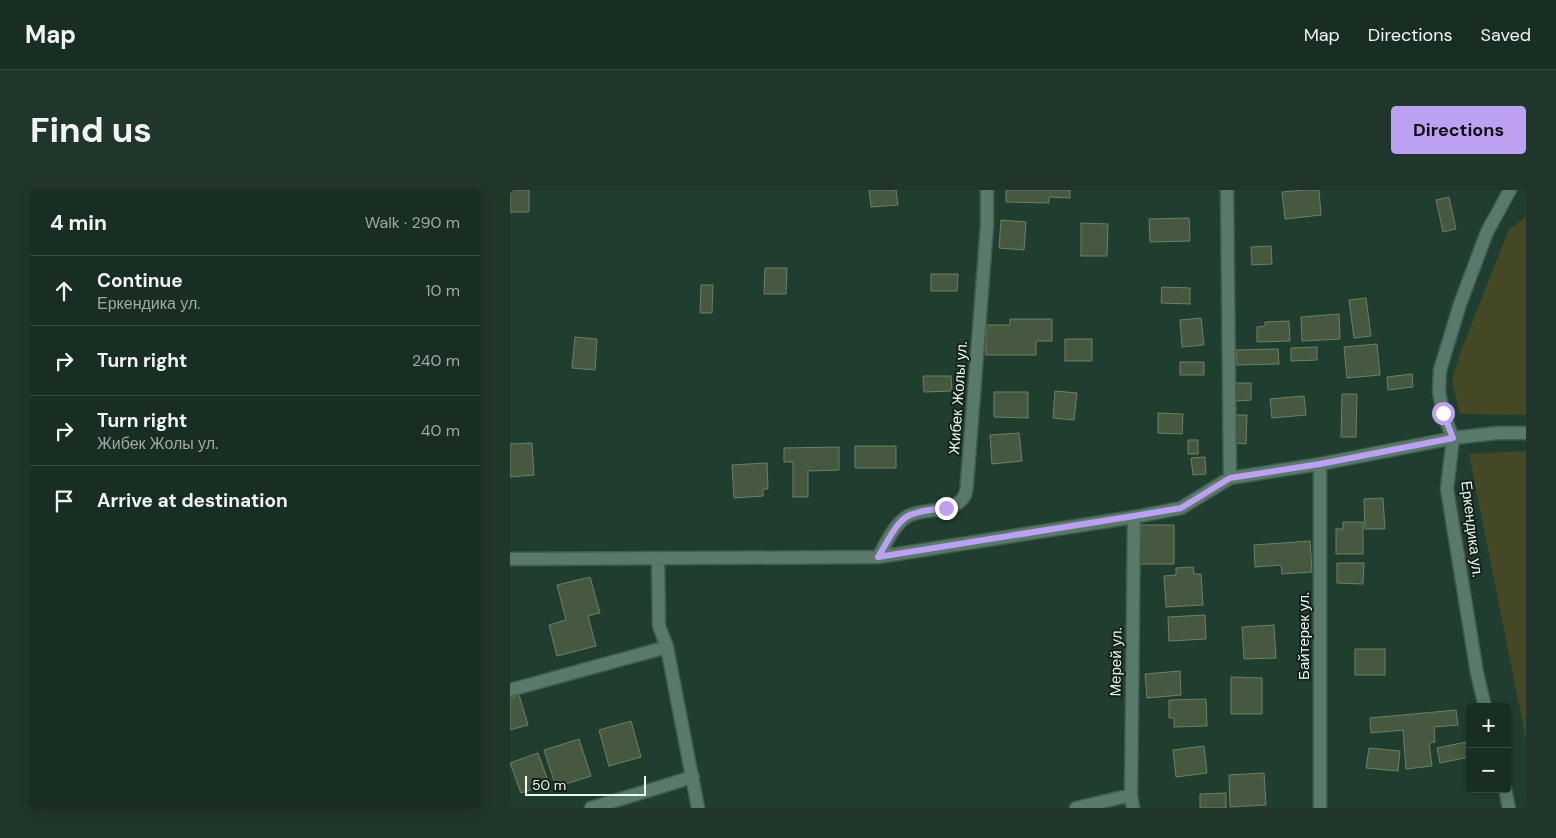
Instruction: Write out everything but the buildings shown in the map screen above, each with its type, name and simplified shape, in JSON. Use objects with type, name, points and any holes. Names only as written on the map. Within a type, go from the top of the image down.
[{"type":"street","name":"Жибек Жолы ул.","points":[[878,557],[899,523],[907,517],[946,508],[956,504],[965,495],[968,483],[987,226],[987,190]]},
{"type":"street","points":[[1227,190],[1230,478]]},
{"type":"street","name":"Еркендика ул.","points":[[1485,703],[1477,673],[1447,489],[1453,438],[1443,413],[1439,392],[1440,370],[1460,304],[1487,232],[1510,190]]},
{"type":"street","points":[[510,559],[878,557],[1181,508],[1230,478],[1320,464],[1453,438],[1497,433],[1526,433]]},
{"type":"street","name":"Байтерек ул.","points":[[1320,464],[1320,808]]},
{"type":"street","name":"Мерей ул.","points":[[1132,802],[1134,516]]},
{"type":"street","points":[[658,558],[659,626],[667,647],[698,808]]},
{"type":"street","points":[[510,690],[667,647]]},
{"type":"street","points":[[591,808],[693,778]]},
{"type":"street","points":[[1506,793],[1510,808]]},
{"type":"street","points":[[1076,808],[1132,802]]},
{"type":"green space","points":[[1526,217],[1526,415],[1460,414],[1452,381],[1459,356],[1509,229]]},
{"type":"green space","points":[[1526,451],[1526,740],[1469,454]]},
{"type":"route","points":[[946,508],[907,517],[899,523],[878,557],[1181,508],[1230,478],[1320,464],[1453,438],[1443,413]]}]
